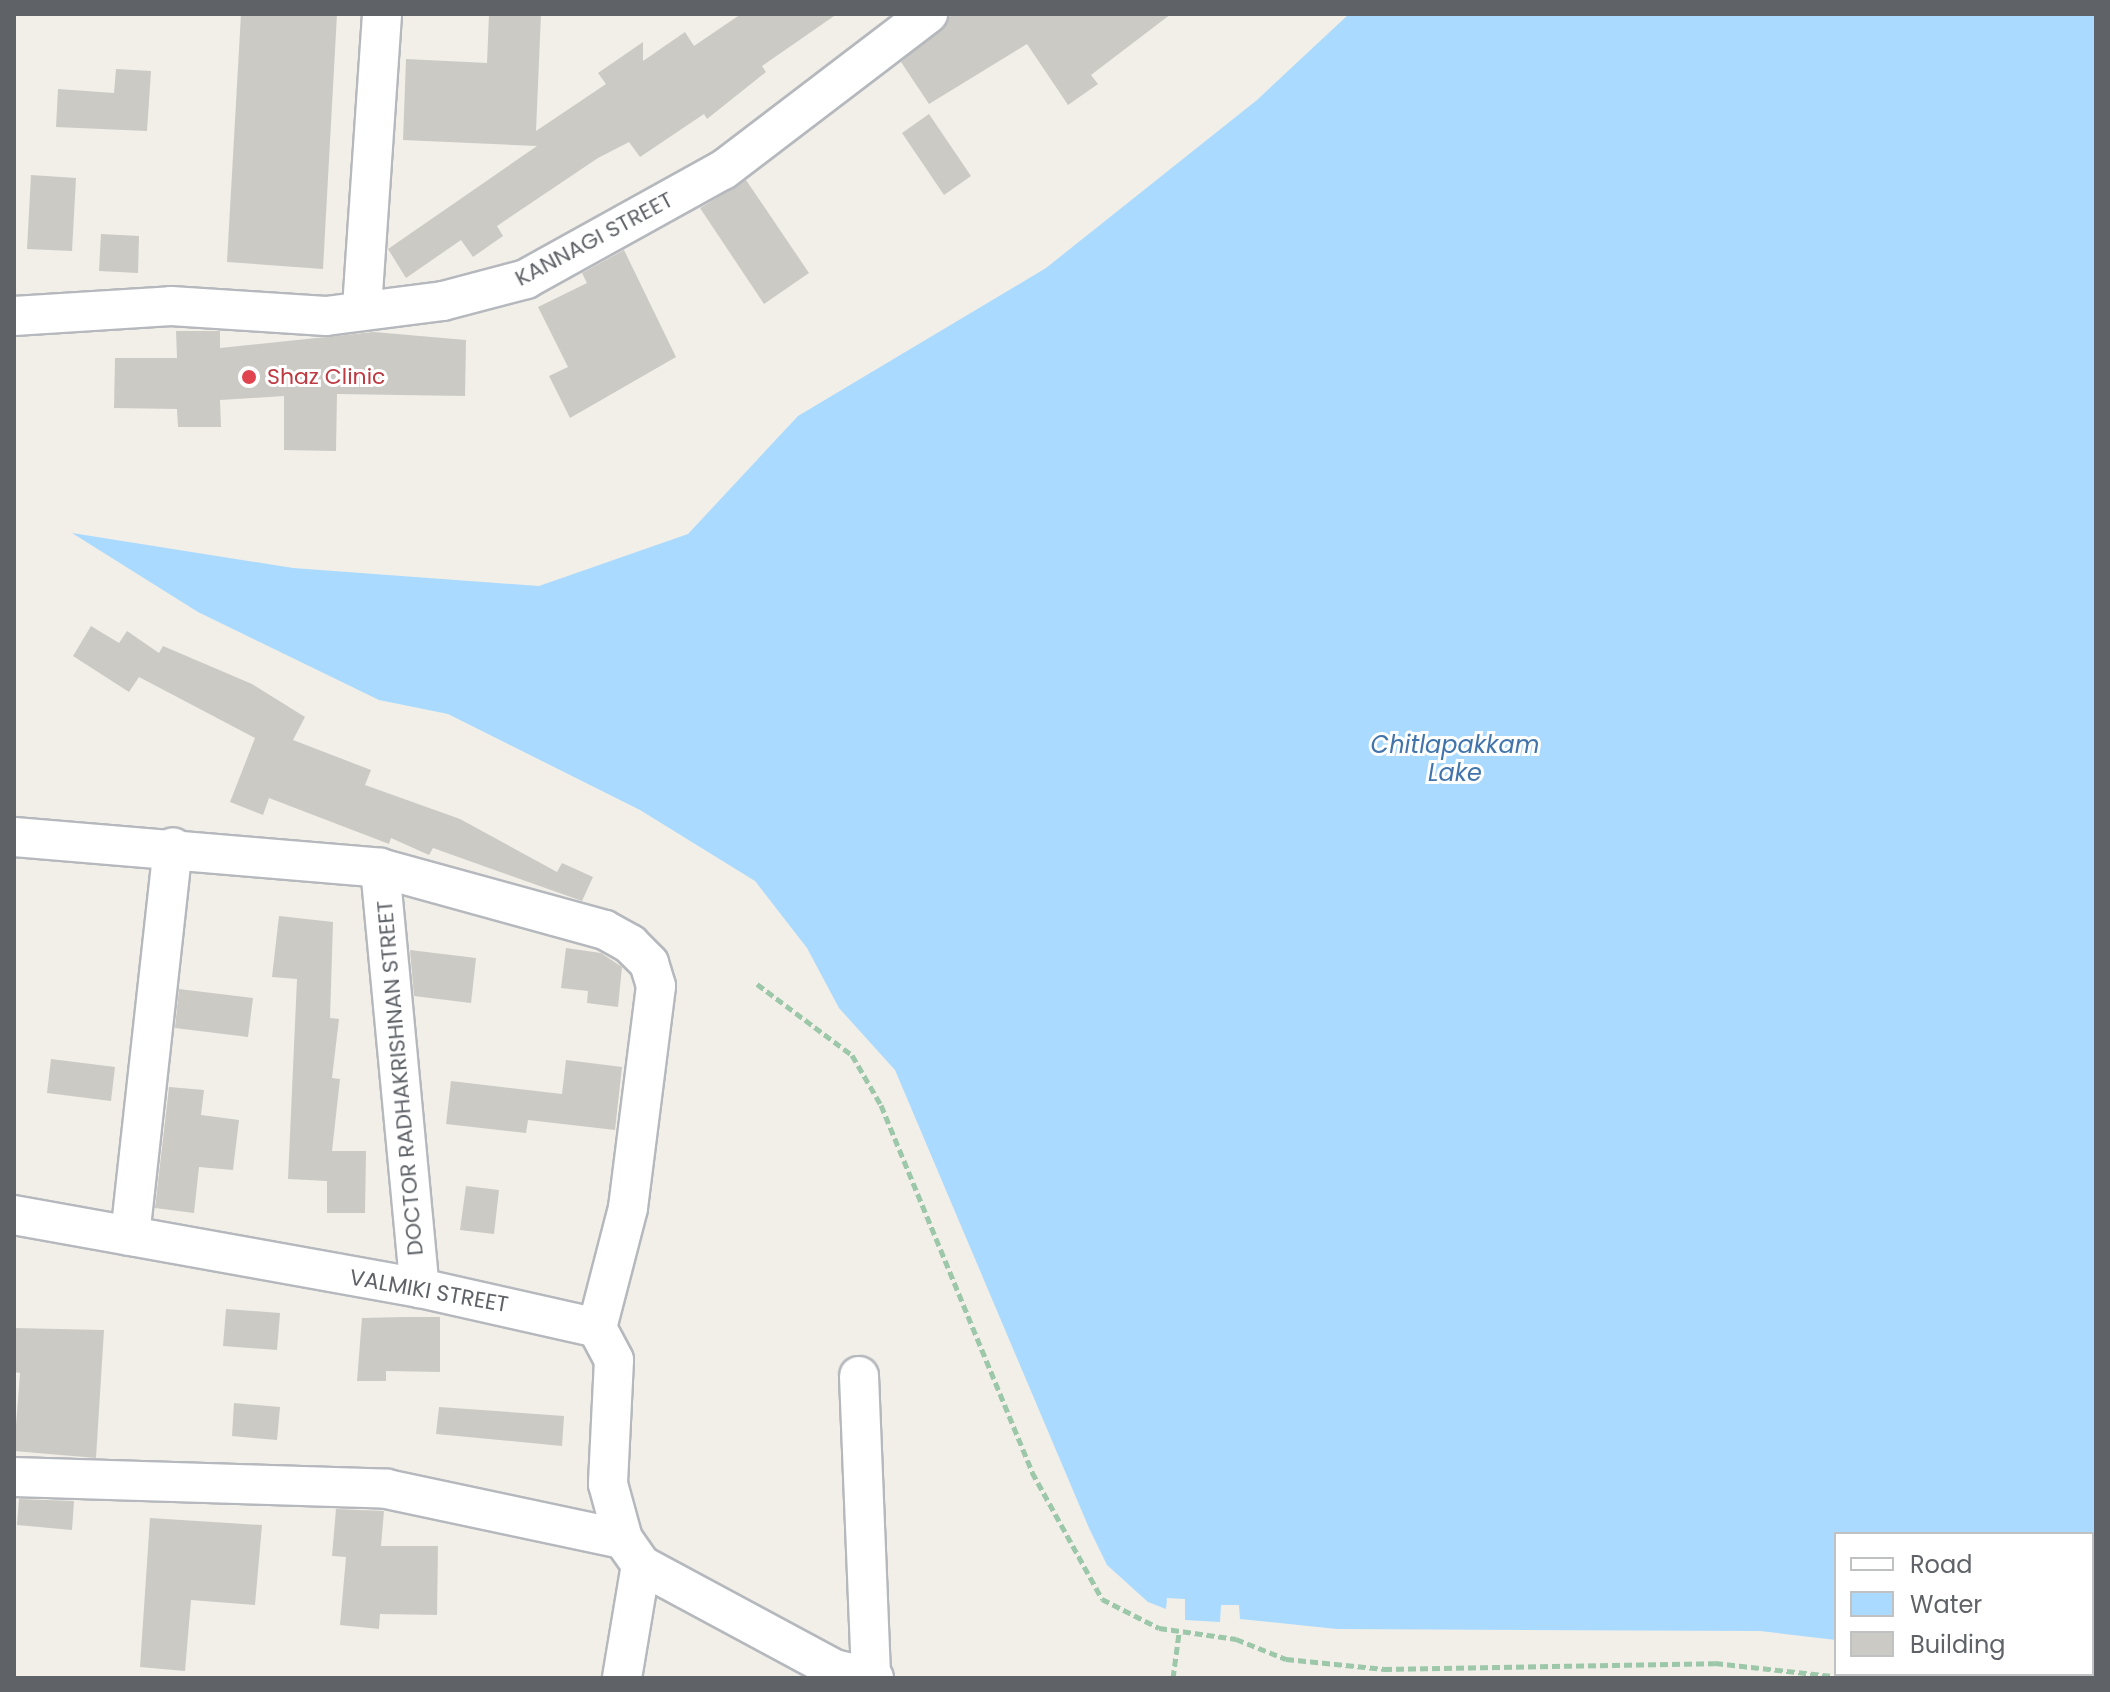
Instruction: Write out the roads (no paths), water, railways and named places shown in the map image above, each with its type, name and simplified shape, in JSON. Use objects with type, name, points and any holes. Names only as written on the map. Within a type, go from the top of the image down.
[{"type":"street","points":[[362,308],[382,14]]},
{"type":"street","name":"KANNAGI STREET","points":[[14,316],[171,306],[326,316],[362,308],[443,301],[526,279],[723,170],[928,14]]},
{"type":"street","points":[[14,837],[173,847],[380,868],[605,930],[649,963],[656,986],[628,1208],[597,1328],[614,1360],[608,1484],[632,1552],[622,1678]]},
{"type":"street","points":[[130,1236],[173,847]]},
{"type":"street","name":"DOCTOR RADHAKRISHNAN STREET","points":[[380,868],[420,1288]]},
{"type":"street","name":"VALMIKI STREET","points":[[14,1215],[420,1288],[597,1328]]},
{"type":"street","points":[[14,1477],[387,1489],[632,1552],[834,1669],[872,1678],[859,1376]]},
{"type":"water","name":"Chitlapakkam Lake","points":[[1349,14],[2096,14],[2096,1678],[2030,1676],[2094,1676],[2094,1532],[1834,1532],[1834,1640],[1760,1631],[1337,1629],[1240,1619],[1239,1605],[1221,1605],[1220,1622],[1185,1620],[1185,1599],[1167,1598],[1166,1609],[1148,1602],[1107,1565],[1089,1528],[895,1070],[839,1008],[807,948],[755,881],[640,810],[448,714],[379,700],[198,612],[72,533],[293,568],[539,586],[688,534],[798,416],[1046,268],[1257,100]]},
{"type":"place","name":"Shaz Clinic","points":[[249,377]]}]
